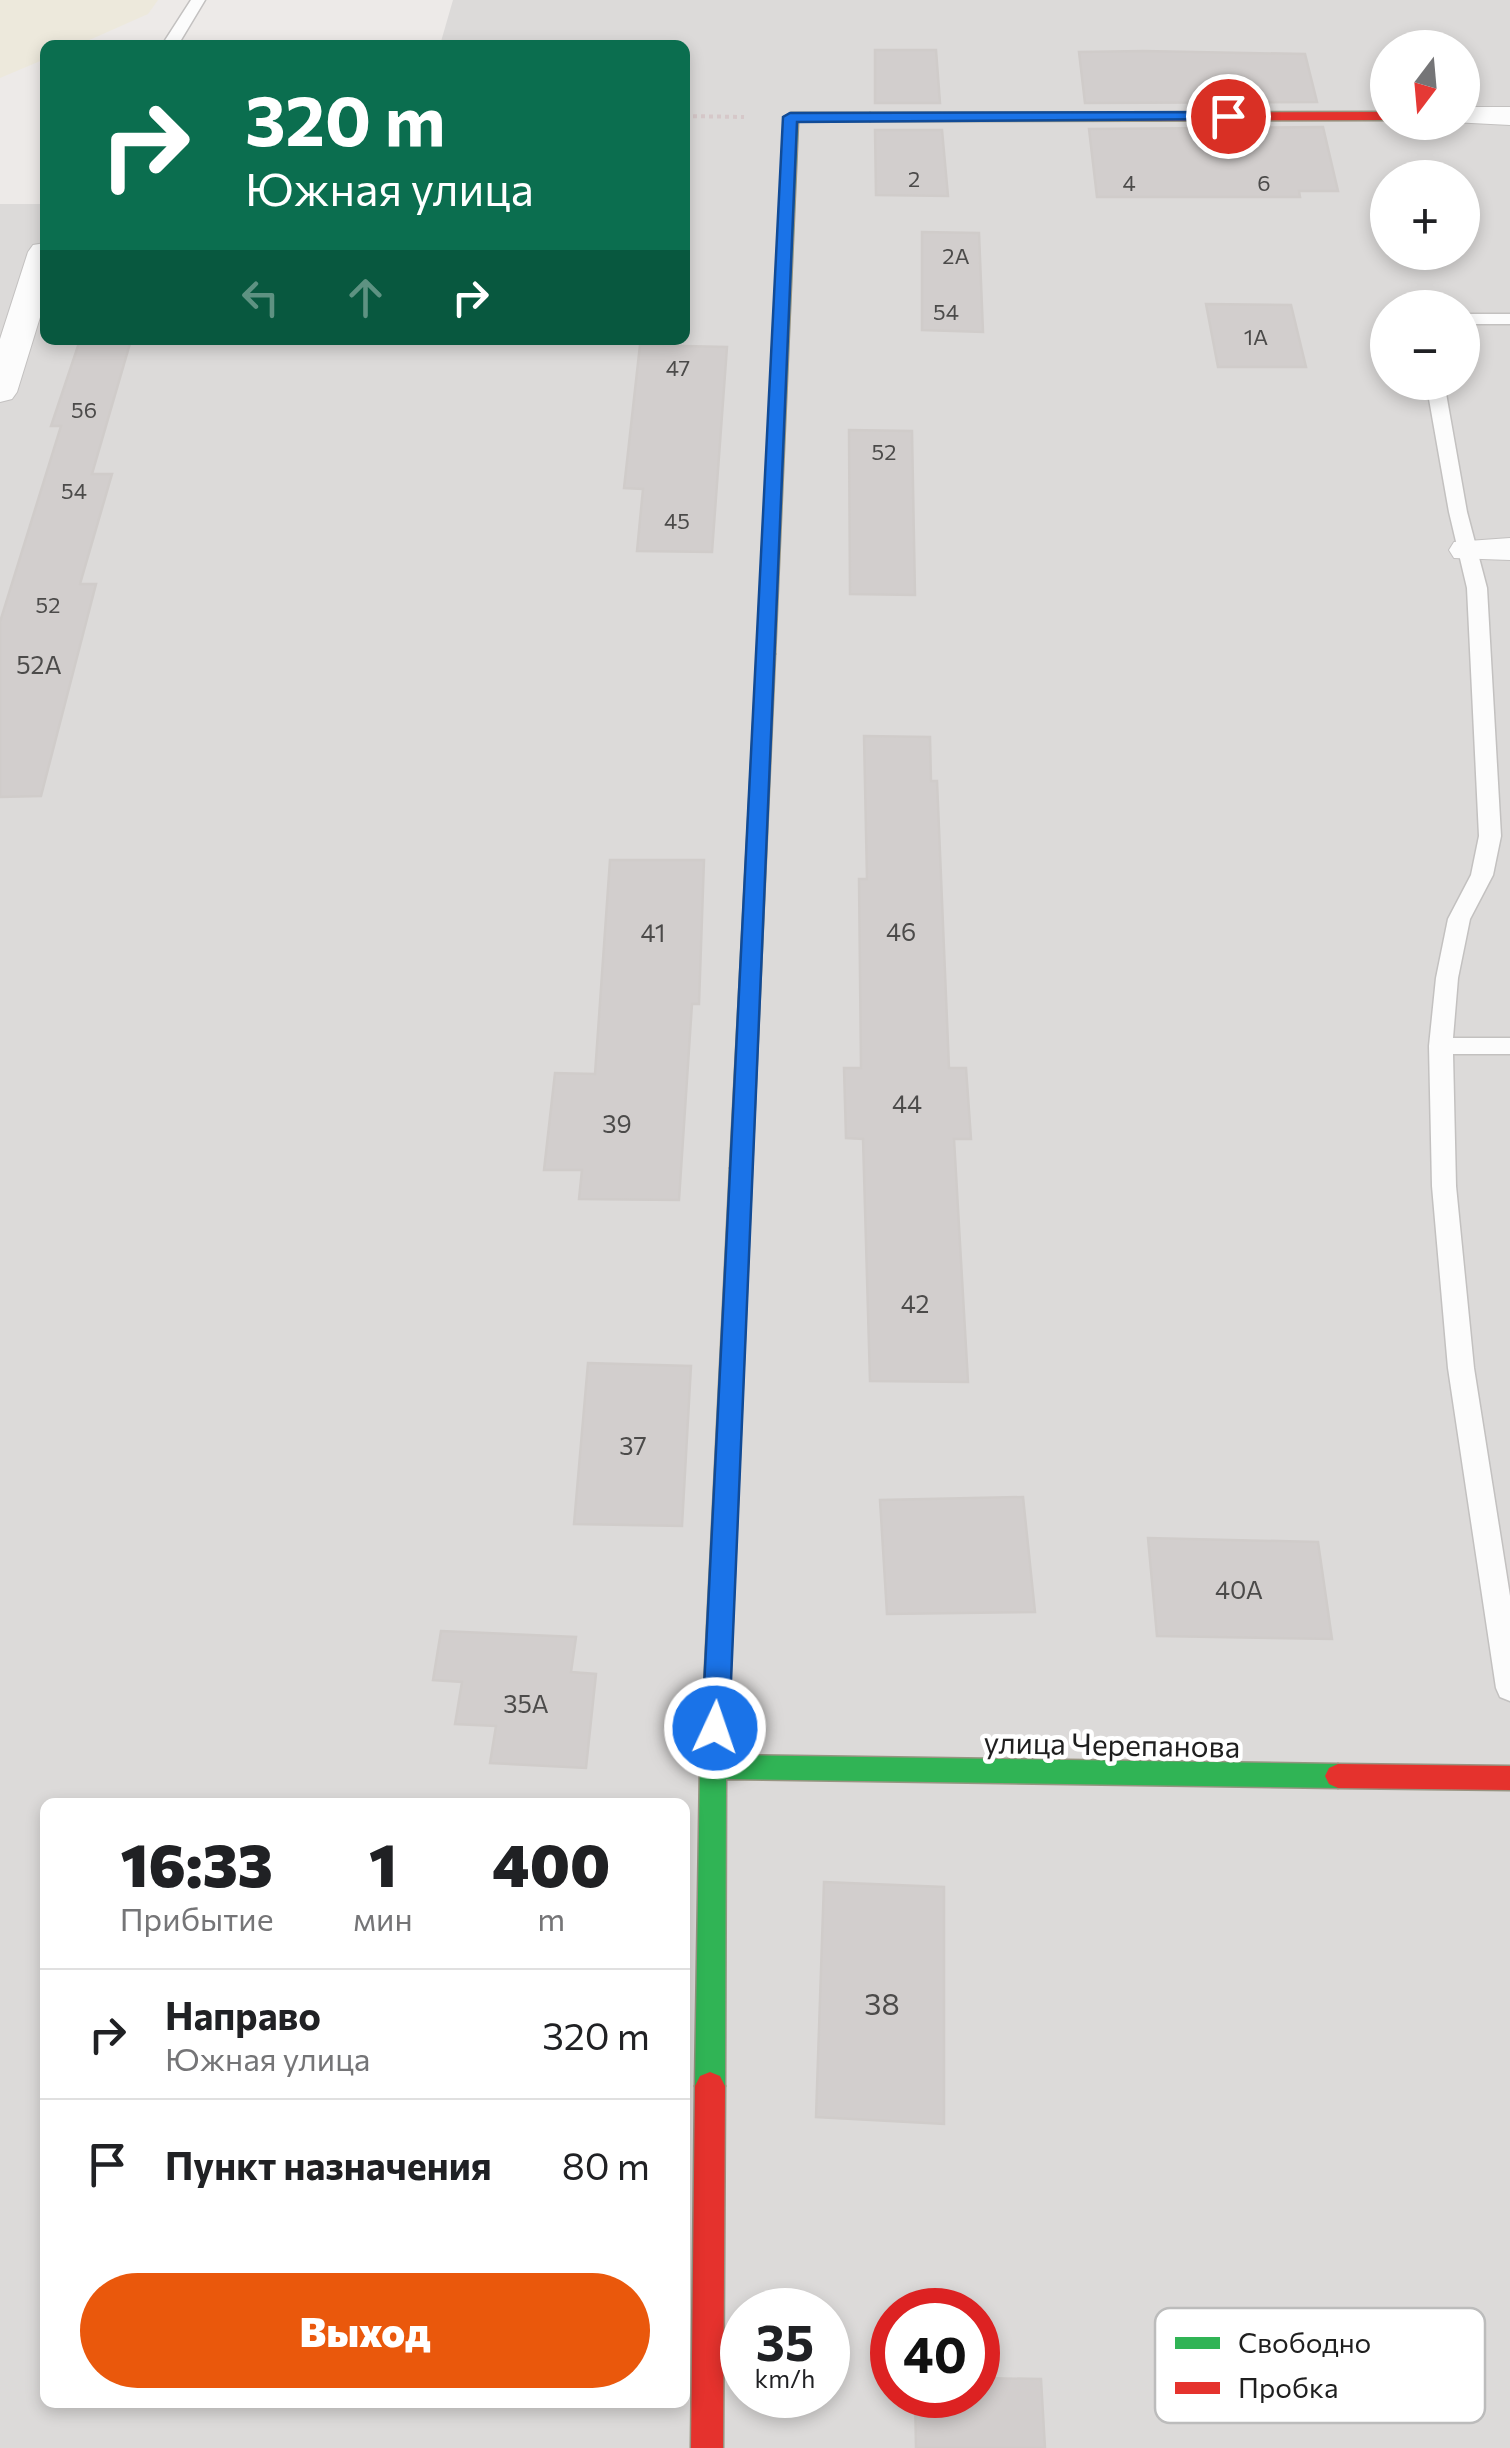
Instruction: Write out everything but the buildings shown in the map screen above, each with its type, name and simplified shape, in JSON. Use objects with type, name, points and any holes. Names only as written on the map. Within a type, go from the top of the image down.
[{"type":"street","points":[[707,2448],[713,1768],[790,117],[1370,116]]},
{"type":"street","points":[[1480,116],[1510,116]]},
{"type":"street","points":[[0,392],[40,264]]},
{"type":"street","points":[[1468,550],[1510,549]]},
{"type":"street","name":"улица Черепанова","points":[[713,1768],[1510,1778]]},
{"type":"lane","points":[[173,40],[198,0]]},
{"type":"lane","points":[[1480,319],[1510,318]]},
{"type":"lane","points":[[1439,400],[1477,588],[1500,836],[1459,918],[1447,978],[1441,1046],[1444,1186],[1460,1368],[1510,1688]]},
{"type":"lane","points":[[1441,1046],[1510,1046]]},
{"type":"path","points":[[690,116],[790,117]]},
{"type":"shaded area","points":[[0,0],[158,0],[148,14],[89,40],[40,40],[40,61],[0,78]]},
{"type":"shaded area","points":[[453,0],[1510,0],[1510,2448],[0,2448],[0,204],[40,204],[40,345],[690,345],[690,40],[441,40]]},
{"type":"traffic: fast","points":[[766,654],[791,117],[870,117]]},
{"type":"traffic: fast","points":[[710,2086],[713,1767],[741,1168]]},
{"type":"traffic: fast","points":[[713,1767],[1338,1776]]},
{"type":"traffic: jam","points":[[870,117],[1370,116]]},
{"type":"traffic: jam","points":[[741,1168],[766,654]]},
{"type":"traffic: jam","points":[[1338,1776],[1510,1778]]},
{"type":"traffic: jam","points":[[707,2448],[710,2086]]},
{"type":"route","points":[[715,1728],[790,117],[1228,116]]}]
